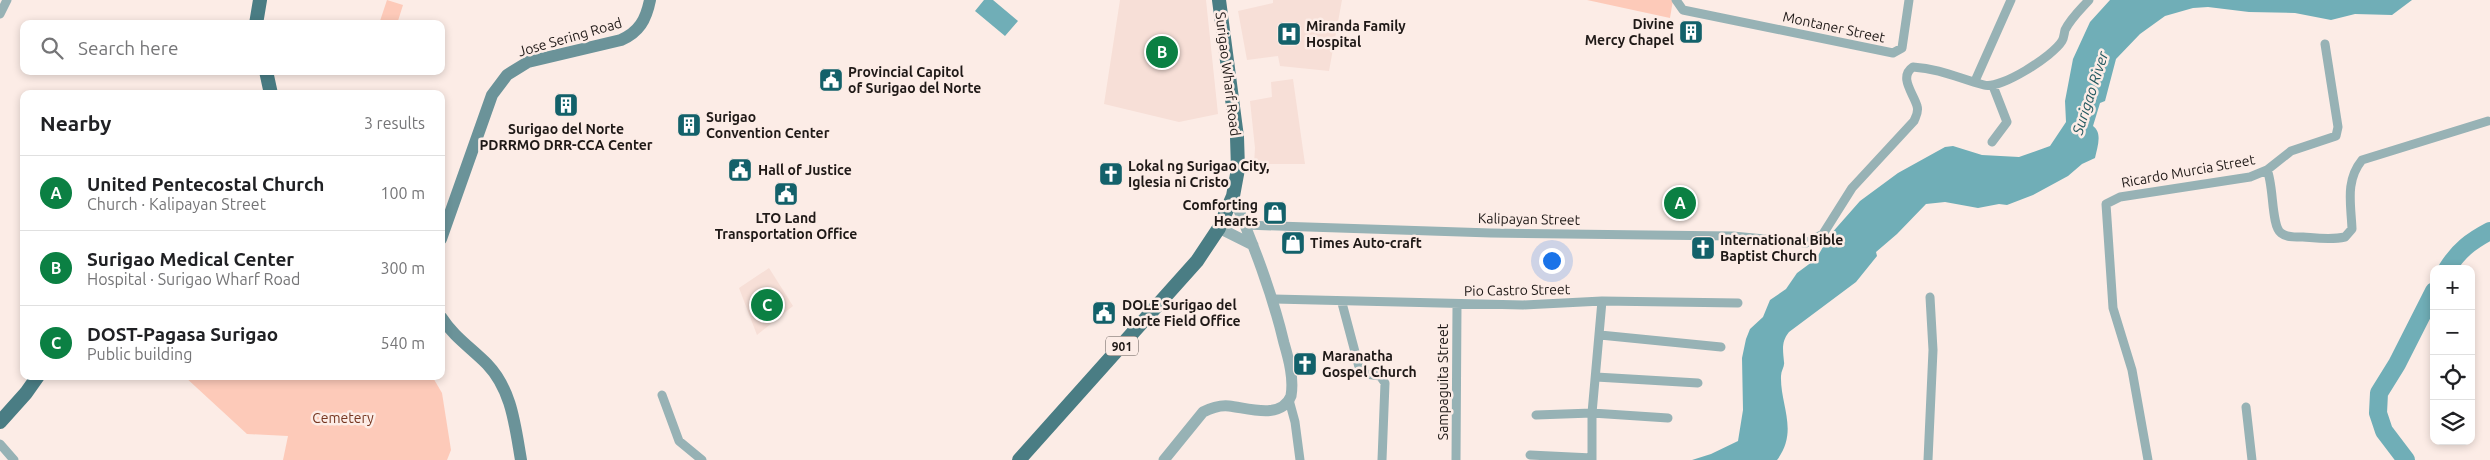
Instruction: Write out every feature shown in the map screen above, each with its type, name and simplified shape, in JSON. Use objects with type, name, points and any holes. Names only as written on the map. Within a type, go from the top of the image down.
[{"type":"main road","points":[[257,20],[260,0]]},
{"type":"main road","name":"Jose Sering Road","points":[[445,227],[486,108],[498,84],[517,67],[528,62],[621,40],[630,36],[643,22],[650,0]]},
{"type":"main road","name":"Surigao Wharf Road","points":[[1019,460],[1175,287],[1209,245],[1219,228],[1233,196],[1238,169],[1237,137],[1219,0]]},
{"type":"main road","points":[[267,75],[270,90]]},
{"type":"main road","points":[[445,322],[499,378],[508,396],[513,414],[520,460]]},
{"type":"main road","points":[[0,422],[35,380]]},
{"type":"street","points":[[1,11],[7,0]]},
{"type":"street","name":"Montaner Street","points":[[1676,0],[1683,10],[1893,53],[1902,48],[1909,0]]},
{"type":"street","points":[[2010,0],[1975,81],[1984,86],[1992,86],[2035,65],[2051,53],[2062,41],[2072,18],[2089,0]]},
{"type":"street","points":[[2325,44],[2338,132],[2331,138],[2291,151],[2266,170],[2272,185],[2276,225],[2280,233],[2288,237],[2336,239],[2345,237],[2352,229],[2349,190],[2357,166],[2362,160],[2488,121]]},
{"type":"street","name":"Kalipayan Street","points":[[1245,225],[1501,233],[1713,235],[1798,243],[1812,242],[1824,234],[1852,188],[1914,122],[1918,113],[1917,106],[1909,90],[1907,78],[1909,70],[1913,67],[1948,72],[1975,81]]},
{"type":"street","points":[[1992,86],[2007,122],[1992,142]]},
{"type":"street","name":"Ricardo Murcia Street","points":[[2148,460],[2132,370],[2113,308],[2106,204],[2120,198],[2250,177],[2266,170]]},
{"type":"street","points":[[1233,196],[1274,299],[1292,380],[1290,400],[1300,460]]},
{"type":"street","points":[[1219,228],[1253,245]]},
{"type":"street","points":[[1928,460],[1933,350],[1930,297]]},
{"type":"street","name":"Pio Castro Street","points":[[1274,299],[1342,303],[1457,305],[1524,305],[1602,301],[1738,303]]},
{"type":"street","points":[[1530,455],[1592,459],[1592,414],[1602,301]]},
{"type":"street","points":[[1342,303],[1359,367],[1366,374],[1380,376],[1386,383],[1382,460]]},
{"type":"street","name":"Sampaguita Street","points":[[1456,460],[1457,305]]},
{"type":"street","points":[[1600,335],[1721,347]]},
{"type":"street","points":[[1596,377],[1698,383]]},
{"type":"street","points":[[662,395],[679,441],[702,460]]},
{"type":"street","points":[[1164,460],[1203,412],[1210,408],[1229,406],[1254,411],[1268,411],[1290,400]]},
{"type":"street","points":[[2246,407],[2252,460]]},
{"type":"street","points":[[1536,415],[1592,414],[1668,418]]},
{"type":"street","points":[[0,444],[14,460]]},
{"type":"shaded area","points":[[1120,0],[1206,0],[1218,114],[1179,122],[1104,104]]},
{"type":"shaded area","name":"Miranda Family Hospital","points":[[1273,0],[1342,0],[1329,71],[1280,66],[1278,56],[1247,60],[1238,11],[1273,3]]},
{"type":"shaded area","points":[[1293,79],[1305,164],[1254,164],[1255,148],[1250,101],[1272,97],[1271,82]]},
{"type":"shaded area","points":[[769,268],[793,306],[757,335],[739,288]]},
{"type":"green space","points":[[387,0],[403,5],[398,20],[380,20]]},
{"type":"green space","points":[[1587,0],[1673,0],[1670,18]]},
{"type":"green space","name":"Cemetery","points":[[188,380],[434,380],[442,393],[451,450],[447,460],[283,460],[288,436],[247,434]]},
{"type":"water","points":[[984,0],[993,0],[1018,21],[1005,36],[975,11]]},
{"type":"water","name":"Surigao River","points":[[2110,0],[2412,0],[2392,15],[2355,14],[2331,20],[2295,13],[2249,12],[2208,7],[2193,8],[2165,16],[2140,34],[2116,59],[2105,101],[2100,103],[2093,126],[2099,137],[2095,158],[2082,164],[2068,176],[2033,195],[2007,205],[1999,204],[1978,208],[1945,202],[1926,204],[1897,234],[1876,252],[1877,256],[1856,282],[1789,332],[1784,343],[1784,364],[1781,376],[1788,428],[1787,439],[1777,460],[1692,460],[1711,454],[1738,441],[1743,410],[1742,358],[1750,329],[1763,317],[1770,300],[1786,289],[1797,273],[1816,259],[1830,235],[1860,201],[1898,173],[1945,147],[1953,146],[1982,155],[2019,157],[2050,146],[2066,122],[2065,101],[2073,59],[2090,22]]},
{"type":"waterway","points":[[2450,265],[2466,247],[2490,231]]},
{"type":"waterway","points":[[2406,460],[2384,431],[2378,413],[2379,393],[2397,364],[2430,299]]},
{"type":"place","name":"Divine Mercy Chapel","points":[[1691,32]]},
{"type":"place","name":"Miranda Family Hospital","points":[[1289,34]]},
{"type":"place","name":"Surigao Medical Center","points":[[1162,52]]},
{"type":"place","name":"Provincial Capitol of Surigao del Norte","points":[[831,80]]},
{"type":"place","name":"Surigao del Norte PDRRMO DRR-CCA Center","points":[[566,105]]},
{"type":"place","name":"Surigao Convention Center","points":[[689,125]]},
{"type":"place","name":"Hall of Justice","points":[[740,170]]},
{"type":"place","name":"Lokal ng Surigao City, Iglesia ni Cristo","points":[[1111,174]]},
{"type":"place","name":"LTO Land Transportation Office","points":[[786,194]]},
{"type":"place","name":"United Pentecostal Church","points":[[1680,203]]},
{"type":"place","name":"Comforting Hearts","points":[[1275,213]]},
{"type":"place","name":"Times Auto-craft","points":[[1293,243]]},
{"type":"place","name":"International Bible Baptist Church","points":[[1703,248]]},
{"type":"place","name":"DOST-Pagasa Surigao","points":[[767,305]]},
{"type":"place","name":"DOLE Surigao del Norte Field Office","points":[[1104,313]]},
{"type":"place","name":"Maranatha Gospel Church","points":[[1305,364]]}]
